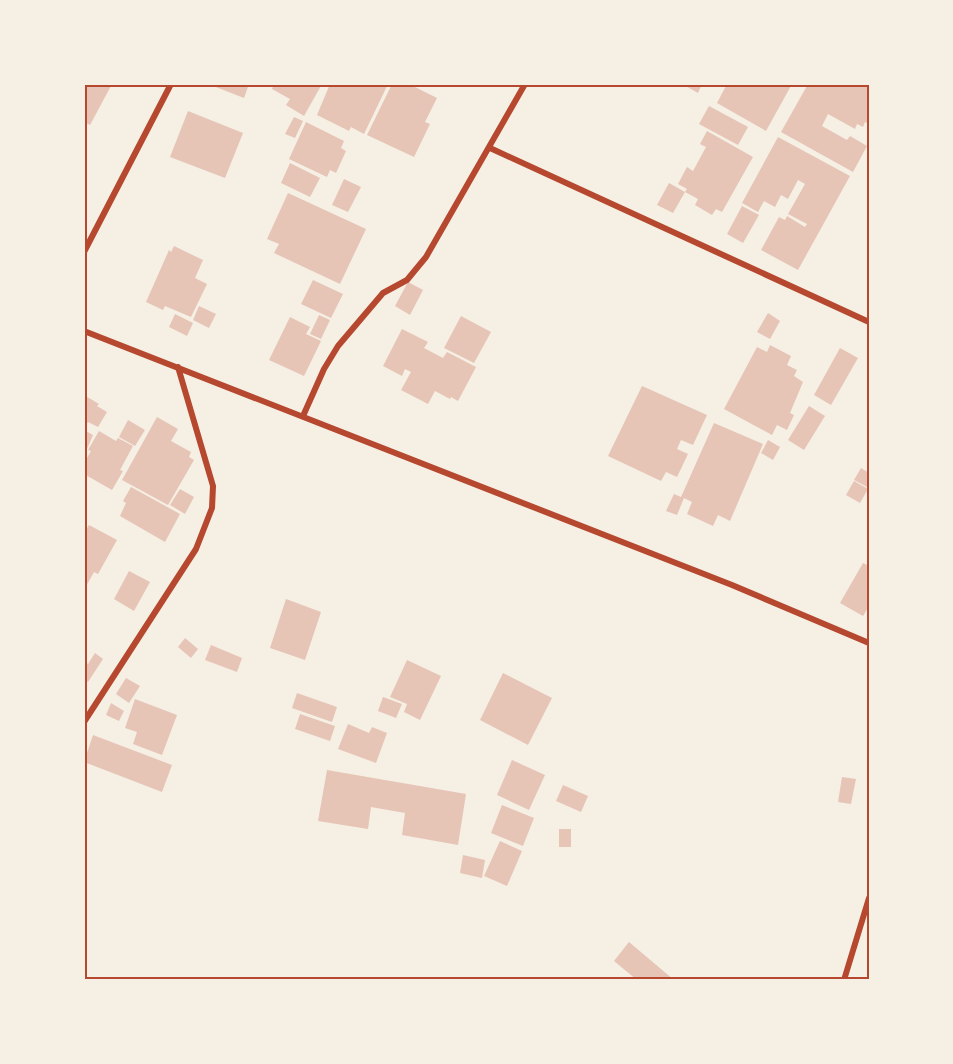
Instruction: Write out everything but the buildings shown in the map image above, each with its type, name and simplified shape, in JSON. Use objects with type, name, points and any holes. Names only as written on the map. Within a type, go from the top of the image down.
[{"type":"street","points":[[84,252],[171,84]]},
{"type":"street","points":[[303,416],[324,369],[338,346],[383,293],[406,280],[426,257],[525,84]]},
{"type":"street","points":[[490,148],[869,322]]},
{"type":"street","points":[[84,330],[732,585],[869,643]]},
{"type":"street","points":[[84,722],[196,549],[212,508],[213,486],[178,367]]},
{"type":"street","points":[[844,980],[869,898]]}]
